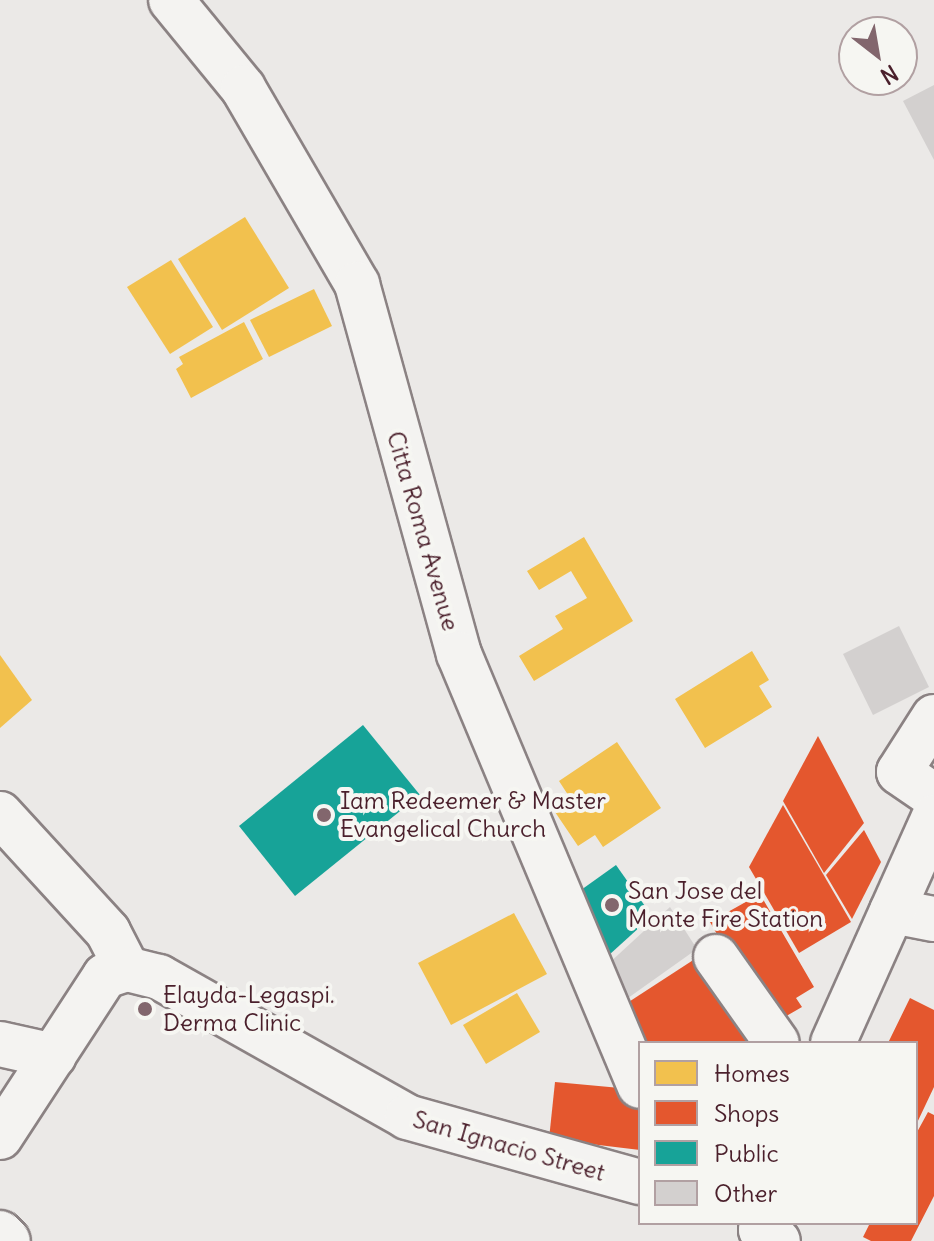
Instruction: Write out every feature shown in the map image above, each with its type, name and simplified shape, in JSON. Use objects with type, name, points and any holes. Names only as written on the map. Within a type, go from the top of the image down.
[{"type":"street","name":"Citta Roma Avenue","points":[[171,0],[243,88],[357,284],[459,654],[638,1081]]},
{"type":"street","points":[[934,717],[899,772],[934,796]]},
{"type":"street","points":[[0,814],[108,932],[127,969],[105,976],[0,1137]]},
{"type":"street","points":[[834,1041],[934,817]]},
{"type":"street","points":[[892,911],[934,919]]},
{"type":"street","points":[[716,957],[776,1041]]},
{"type":"street","name":"San Ignacio Street","points":[[127,969],[159,977],[407,1117],[638,1181]]},
{"type":"street","points":[[0,1044],[54,1056]]},
{"type":"street","points":[[0,1233],[8,1241]]},
{"type":"building: Homes","points":[[245,217],[289,288],[222,330],[178,259]]},
{"type":"building: Homes","points":[[171,260],[213,327],[170,354],[127,287]]},
{"type":"building: Homes","points":[[314,289],[332,326],[269,357],[250,320]]},
{"type":"building: Homes","points":[[244,322],[263,359],[191,398],[176,369],[183,364],[179,357]]},
{"type":"building: Homes","points":[[584,537],[633,621],[534,681],[519,656],[563,629],[555,616],[587,598],[571,571],[539,590],[527,571]]},
{"type":"building: Homes","points":[[752,651],[769,680],[759,686],[772,707],[705,748],[675,699]]},
{"type":"building: Homes","points":[[0,655],[32,700],[0,728]]},
{"type":"building: Homes","points":[[617,742],[661,808],[603,847],[595,835],[578,846],[555,812],[572,801],[559,781]]},
{"type":"building: Homes","points":[[514,913],[547,974],[451,1025],[418,963]]},
{"type":"building: Homes","points":[[517,993],[540,1032],[486,1064],[463,1025]]},
{"type":"building: Shops","points":[[818,736],[864,823],[824,873],[783,801]]},
{"type":"building: Shops","points":[[783,805],[851,922],[799,953],[749,867]]},
{"type":"building: Shops","points":[[864,830],[881,862],[852,919],[826,875]]},
{"type":"building: Shops","points":[[760,894],[814,987],[796,998],[802,1007],[769,1026],[710,922]]},
{"type":"building: Shops","points":[[701,955],[761,1041],[642,1041],[621,1007]]},
{"type":"building: Shops","points":[[910,998],[934,1010],[934,1087],[918,1121],[918,1041],[889,1041]]},
{"type":"building: Shops","points":[[555,1082],[631,1089],[638,1105],[638,1150],[549,1139]]},
{"type":"building: Shops","points":[[928,1112],[934,1115],[934,1196],[911,1241],[871,1241],[863,1237],[869,1225],[918,1225],[918,1130]]},
{"type":"building: Public","name":"Iam Redeemer & Master Evangelical Church","points":[[363,725],[420,795],[295,896],[239,826]]},
{"type":"building: Public","name":"San Jose del Monte Fire Station","points":[[616,865],[652,916],[609,955],[574,895]]},
{"type":"building: Other","points":[[934,85],[934,160],[903,101],[918,96]]},
{"type":"building: Other","points":[[899,626],[929,687],[873,715],[843,654]]},
{"type":"building: Other","points":[[670,907],[697,949],[628,998],[607,965]]},
{"type":"place","name":"Iam Redeemer & Master Evangelical Church","points":[[324,815]]},
{"type":"place","name":"San Jose del Monte Fire Station","points":[[612,905]]},
{"type":"place","name":"Elayda-Legaspi. Derma Clinic","points":[[145,1009]]}]
